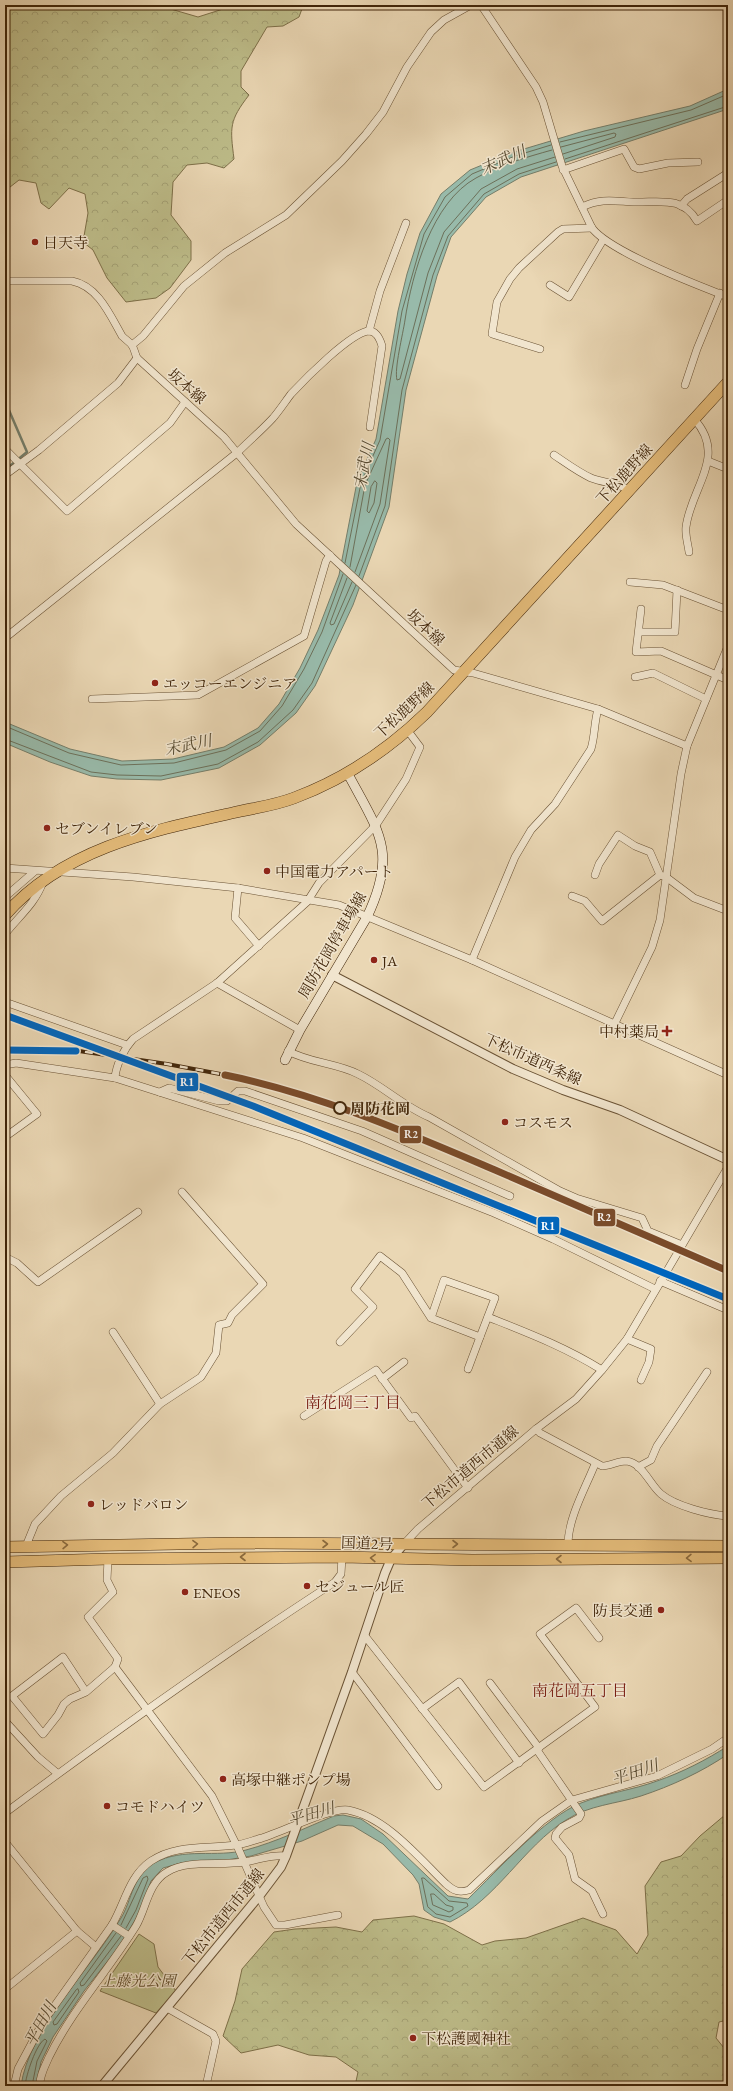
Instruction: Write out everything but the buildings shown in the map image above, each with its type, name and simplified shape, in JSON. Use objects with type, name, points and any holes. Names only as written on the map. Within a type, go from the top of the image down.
[{"type":"main road","name":"下松鹿野線","points":[[5,915],[44,880],[77,859],[130,838],[261,808],[294,798],[348,774],[363,765],[408,731],[728,382]]},
{"type":"main road","name":"周防花岡停車場線","points":[[285,1060],[288,1051],[300,1030],[368,917],[383,876],[382,843],[376,825],[348,774]]},
{"type":"main road","name":"国道2号","points":[[5,1547],[404,1544],[728,1546]]},
{"type":"main road","name":"国道2号","points":[[5,1562],[108,1559],[342,1557],[472,1560],[728,1558]]},
{"type":"street","points":[[132,345],[143,336],[184,286],[226,253],[286,215],[349,154],[382,112],[407,67],[431,32],[444,20],[471,5]]},
{"type":"street","points":[[481,5],[536,87],[543,102],[563,168],[592,228],[603,240],[657,267],[728,297]]},
{"type":"street","points":[[563,168],[624,149],[634,167],[639,169],[668,163],[698,162]]},
{"type":"street","points":[[681,206],[687,199],[728,173]]},
{"type":"street","points":[[582,207],[595,201],[668,201],[692,212],[697,220],[728,201]]},
{"type":"street","points":[[369,331],[380,291],[406,223]]},
{"type":"street","points":[[540,349],[492,334],[497,302],[519,268],[558,232],[563,229],[592,228]]},
{"type":"street","points":[[550,285],[569,297],[603,240]]},
{"type":"street","name":"坂本線","points":[[5,281],[72,281],[82,283],[91,289],[124,338],[132,345],[137,358],[224,437],[238,452],[296,524],[454,670],[464,671],[598,709],[687,746]]},
{"type":"street","points":[[685,385],[720,293]]},
{"type":"street","points":[[5,638],[238,452],[272,419],[297,388],[339,348],[358,335],[369,331],[375,333],[380,338],[382,346],[370,427]]},
{"type":"street","points":[[5,476],[18,462],[118,383],[137,358]]},
{"type":"street","points":[[5,449],[67,511],[170,423],[185,402]]},
{"type":"street","points":[[689,552],[686,528],[710,452],[703,429],[694,419]]},
{"type":"street","points":[[554,454],[581,473],[592,478],[623,486],[629,490]]},
{"type":"street","points":[[708,461],[728,469]]},
{"type":"street","points":[[92,699],[198,695],[304,636],[326,561],[332,557]]},
{"type":"street","points":[[630,582],[663,585],[728,610]]},
{"type":"street","points":[[639,632],[675,632],[678,590]]},
{"type":"street","points":[[641,609],[636,652],[661,651],[728,680]]},
{"type":"street","points":[[615,1023],[652,947],[660,920],[663,876],[687,746],[728,646]]},
{"type":"street","points":[[635,677],[653,673],[706,700]]},
{"type":"street","points":[[472,960],[515,857],[531,830],[555,804],[591,749],[594,742],[594,721],[598,709]]},
{"type":"street","points":[[115,1078],[116,1071],[127,1045],[133,1039],[217,983],[309,899],[319,883],[376,825],[406,779],[420,747],[408,731]]},
{"type":"street","points":[[595,875],[599,864],[618,835],[635,846],[650,852],[663,876],[694,898],[728,911]]},
{"type":"street","points":[[5,868],[238,888],[339,905],[472,960],[728,1075]]},
{"type":"street","points":[[5,897],[35,871]]},
{"type":"street","points":[[572,896],[585,901],[602,921],[663,876]]},
{"type":"street","points":[[5,934],[38,895],[44,880]]},
{"type":"street","points":[[238,888],[236,918],[259,946]]},
{"type":"street","name":"下松市道西条線","points":[[332,975],[513,1069],[563,1090],[620,1110],[728,1160]]},
{"type":"street","points":[[217,983],[300,1030]]},
{"type":"street","points":[[5,1002],[127,1045]]},
{"type":"street","points":[[288,1051],[301,1058],[341,1067],[359,1074],[412,1110],[429,1117],[560,1192],[642,1218],[648,1231],[682,1245]]},
{"type":"street","points":[[5,1065],[16,1063],[115,1078],[303,1138],[487,1210],[553,1239],[655,1289]]},
{"type":"street","points":[[5,1075],[37,1114],[5,1137]]},
{"type":"street","points":[[160,1092],[169,1088],[219,1101],[227,1101],[238,1091],[245,1091],[362,1131],[510,1196]]},
{"type":"street","name":"下松市道西市通線","points":[[102,2086],[260,1895],[281,1867],[365,1636],[391,1558],[418,1529],[536,1429],[576,1399],[602,1370],[627,1338],[728,1167]]},
{"type":"street","points":[[26,1546],[35,1524],[60,1496],[113,1454],[160,1404],[201,1377],[216,1352],[219,1325],[228,1323],[232,1314],[263,1284],[182,1192]]},
{"type":"street","points":[[5,1257],[17,1263],[38,1282],[138,1212]]},
{"type":"street","points":[[340,1342],[373,1306],[355,1289],[380,1256],[402,1273],[431,1318],[480,1337]]},
{"type":"street","points":[[431,1318],[444,1280],[495,1298],[468,1369]]},
{"type":"street","points":[[660,1281],[728,1310]]},
{"type":"street","points":[[488,1317],[552,1342],[573,1352],[602,1370]]},
{"type":"street","points":[[113,1332],[160,1404]]},
{"type":"street","points":[[627,1338],[651,1349],[649,1362],[641,1380]]},
{"type":"street","points":[[382,1379],[404,1362]]},
{"type":"street","points":[[304,1416],[376,1370],[411,1418],[415,1416],[468,1488]]},
{"type":"street","points":[[638,1467],[651,1460],[657,1446],[707,1372]]},
{"type":"street","points":[[536,1429],[540,1433],[595,1464],[607,1466],[625,1461],[638,1467],[660,1494],[670,1500],[711,1514],[728,1516]]},
{"type":"street","points":[[568,1545],[568,1535],[577,1507],[595,1464]]},
{"type":"street","points":[[5,1813],[57,1773],[147,1708],[249,1638],[335,1582],[341,1574],[342,1557]]},
{"type":"street","points":[[86,1692],[63,1657],[12,1696],[43,1734],[58,1715],[64,1704],[70,1699],[86,1692],[115,1667],[118,1658],[88,1617],[113,1592],[107,1580],[108,1559]]},
{"type":"street","points":[[365,1636],[484,1787],[595,1707],[540,1634],[576,1608],[599,1638]]},
{"type":"street","points":[[115,1667],[212,1796],[244,1860],[264,1907],[276,1925],[285,1925],[338,1915]]},
{"type":"street","points":[[352,1672],[438,1786]]},
{"type":"street","points":[[422,1709],[459,1682],[519,1762]]},
{"type":"street","points":[[490,1682],[538,1749],[581,1814],[579,1818],[562,1827],[556,1834],[555,1838],[569,1855],[575,1879],[592,1891],[596,1896],[603,1914]]},
{"type":"street","points":[[5,1721],[38,1757],[57,1773]]},
{"type":"street","points":[[14,2086],[18,2069],[44,2022],[96,1947],[113,1926],[133,1879],[150,1862],[162,1854],[178,1849],[237,1846],[272,1835],[340,1809],[369,1816],[386,1827],[446,1884],[453,1890],[460,1892],[469,1890],[542,1822],[574,1802],[657,1776],[712,1749],[728,1738]]},
{"type":"street","points":[[5,1842],[77,1931],[96,1947]]},
{"type":"street","points":[[40,2086],[45,2066],[68,2022],[144,1910],[156,1880],[167,1872],[178,1867],[244,1860],[287,1852]]},
{"type":"street","points":[[113,1926],[128,1935]]},
{"type":"street","points":[[5,1988],[77,1931]]},
{"type":"street","points":[[167,2008],[213,2034],[216,2041],[206,2086]]},
{"type":"green space","points":[[5,5],[102,5],[103,8],[157,5],[198,17],[223,9],[224,5],[309,5],[303,6],[299,17],[283,26],[267,27],[241,71],[241,87],[249,95],[234,118],[232,125],[234,159],[224,168],[207,163],[187,165],[173,182],[171,215],[191,241],[191,260],[170,288],[156,298],[126,302],[107,278],[93,250],[83,242],[88,213],[85,194],[69,188],[49,209],[41,203],[36,183],[19,180],[5,191]]},
{"type":"green space","points":[[728,1808],[728,2020],[719,2022],[716,2038],[728,2053],[728,2086],[355,2086],[358,2072],[336,2057],[309,2055],[278,2045],[241,2053],[223,2036],[235,2001],[242,1969],[274,1932],[295,1929],[336,1927],[362,1932],[373,1920],[414,1916],[444,1924],[482,1945],[495,1941],[526,1938],[583,1918],[616,1930],[637,1954],[648,1935],[645,1886],[661,1862],[681,1856],[700,1836],[725,1815]]},
{"type":"green space","name":"上藤光公園","points":[[139,1934],[154,1944],[158,1967],[176,1991],[156,2013],[100,1991]]},
{"type":"water","name":"末武川","points":[[728,89],[728,109],[521,177],[486,197],[451,237],[437,276],[406,390],[389,507],[353,605],[315,686],[296,713],[260,745],[219,768],[161,780],[117,779],[91,776],[50,762],[5,743],[5,722],[70,749],[122,761],[173,759],[224,747],[258,728],[279,704],[300,668],[318,630],[339,575],[357,482],[376,439],[398,311],[407,274],[420,233],[441,194],[470,170],[514,152],[584,131],[690,106]]},
{"type":"water","points":[[728,1746],[728,1754],[708,1767],[686,1778],[664,1788],[632,1799],[603,1805],[584,1811],[566,1820],[536,1844],[482,1900],[467,1912],[450,1922],[434,1917],[424,1910],[419,1884],[413,1875],[383,1844],[353,1826],[338,1825],[302,1841],[251,1856],[220,1861],[181,1863],[163,1868],[151,1881],[140,1912],[118,1948],[84,1991],[53,2037],[41,2062],[36,2086],[21,2086],[26,2065],[48,2022],[121,1918],[137,1880],[147,1868],[154,1863],[177,1855],[223,1853],[246,1850],[279,1839],[334,1816],[343,1815],[361,1819],[383,1834],[448,1896],[468,1899],[537,1832],[567,1810],[590,1800],[648,1784],[676,1774]]},
{"type":"waterway","points":[[5,401],[27,452],[5,470]]},
{"type":"railway","points":[[5,1050],[79,1051],[167,1064],[252,1080],[341,1108],[441,1147],[728,1271]]},
{"type":"transit line","name":"R1","points":[[5,1015],[253,1106],[728,1299]]},
{"type":"transit line","name":"R1","points":[[5,1050],[76,1051]]},
{"type":"transit line","name":"R2","points":[[225,1075],[295,1093],[363,1116],[495,1170],[728,1271]]},
{"type":"place","name":"日天寺","points":[[35,242]]},
{"type":"place","name":"エッコーエンジニア","points":[[155,683]]},
{"type":"place","name":"セブンイレブン","points":[[47,828]]},
{"type":"place","name":"中国電力アパート","points":[[267,871]]},
{"type":"place","name":"JA","points":[[374,960]]},
{"type":"place","name":"中村薬局","points":[[667,1031]]},
{"type":"place","name":"周防花岡","points":[[340,1108]]},
{"type":"place","name":"コスモス","points":[[505,1122]]},
{"type":"place","name":"レッドバロン","points":[[91,1504]]},
{"type":"place","name":"セジュール匠","points":[[307,1586]]},
{"type":"place","name":"ENEOS","points":[[185,1592]]},
{"type":"place","name":"防長交通","points":[[661,1610]]},
{"type":"place","name":"高塚中継ポンプ場","points":[[223,1779]]},
{"type":"place","name":"コモドハイツ","points":[[107,1806]]},
{"type":"place","name":"下松護國神社","points":[[413,2038]]},
{"type":"district","name":"南花岡三丁目","points":[[353,1402]]},
{"type":"district","name":"南花岡五丁目","points":[[580,1690]]},
{"type":"water label","name":"平田川","points":[[635,1772]]},
{"type":"water label","name":"平田川","points":[[311,1814]]},
{"type":"water label","name":"平田川","points":[[40,2024]]}]
